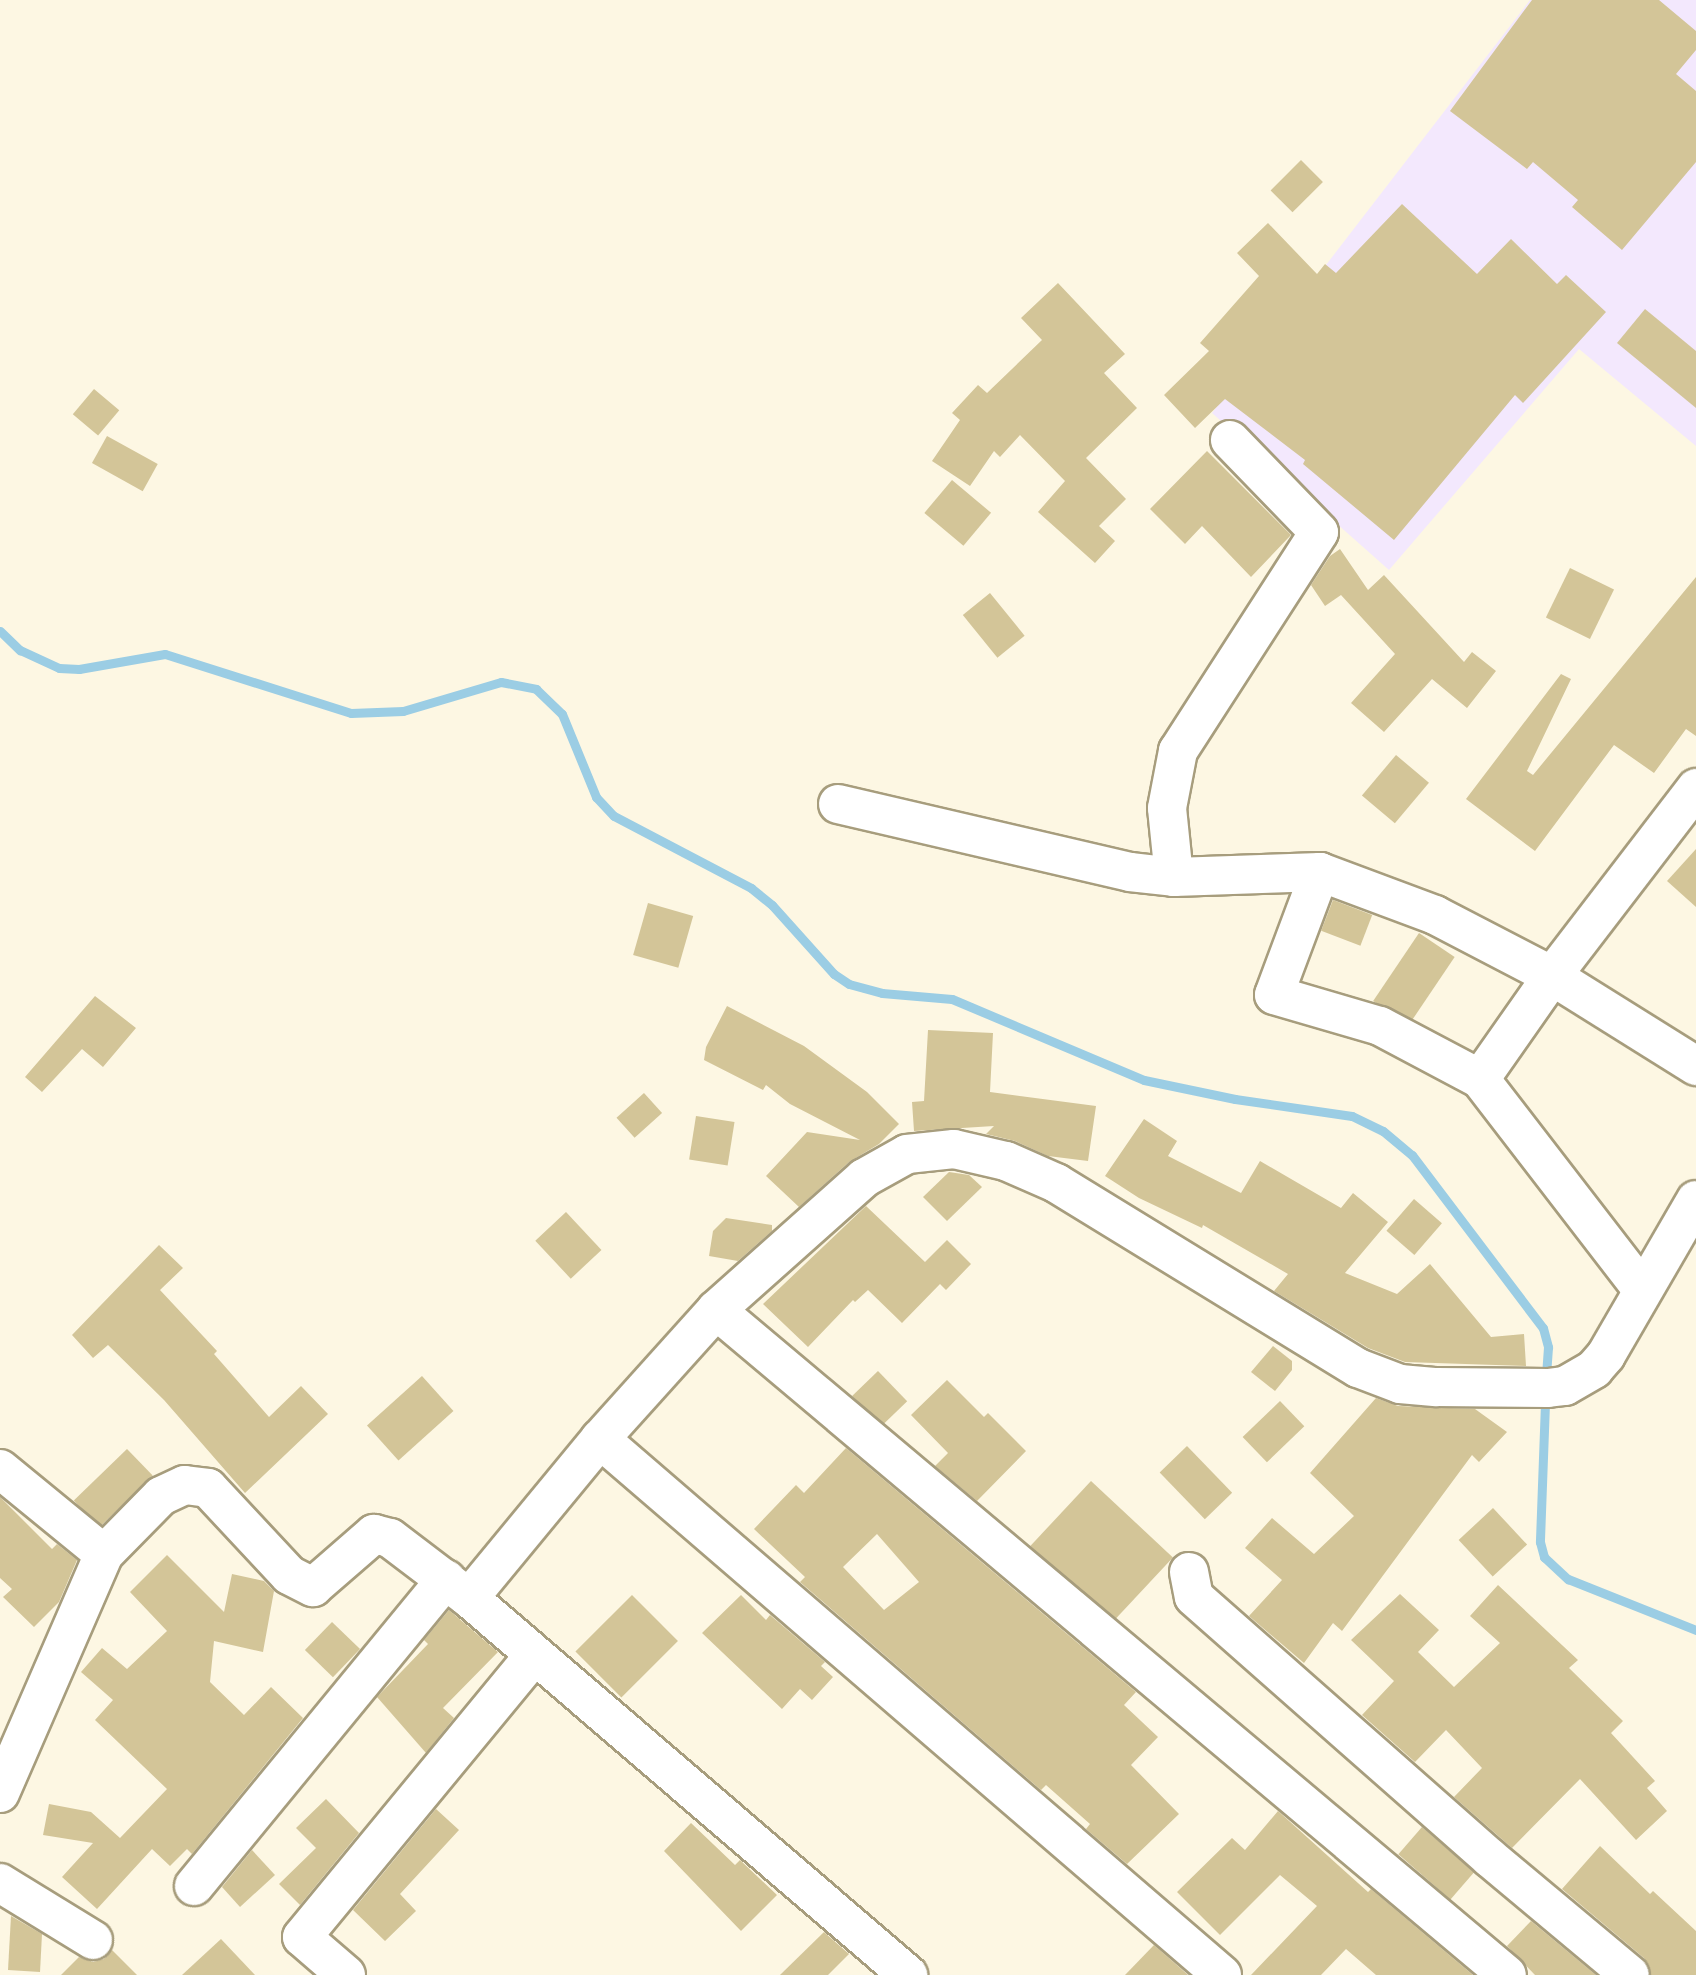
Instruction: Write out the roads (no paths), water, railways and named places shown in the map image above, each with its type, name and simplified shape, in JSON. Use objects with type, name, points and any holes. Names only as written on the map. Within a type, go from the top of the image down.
[{"type":"street","points":[[1174,877],[1167,808],[1178,751],[1319,532],[1230,440]]},
{"type":"street","points":[[1480,1079],[1552,976],[1696,788]]},
{"type":"street","points":[[838,804],[1103,867],[1174,877],[1320,872],[1435,915],[1552,976],[1696,1066]]},
{"type":"street","points":[[1320,872],[1274,995],[1380,1026],[1480,1079],[1642,1289]]},
{"type":"street","points":[[194,1886],[458,1588],[600,1439],[716,1310],[864,1178],[907,1154],[954,1149],[1006,1161],[1056,1183],[1358,1368],[1400,1384],[1565,1386],[1594,1369],[1606,1355],[1696,1200]]},
{"type":"street","points":[[716,1310],[1507,1975]]},
{"type":"street","points":[[600,1439],[1222,1975]]},
{"type":"street","points":[[0,1469],[104,1554]]},
{"type":"street","points":[[0,1793],[104,1554],[161,1496],[185,1485],[208,1488],[289,1575],[313,1587],[374,1534],[390,1538],[458,1588],[908,1975]]},
{"type":"street","points":[[1189,1572],[1194,1597],[1490,1858],[1630,1975]]},
{"type":"street","points":[[346,1975],[302,1937],[534,1656]]},
{"type":"street","points":[[0,1883],[93,1940]]},
{"type":"waterway","points":[[0,631],[20,650],[59,668],[79,669],[165,654],[351,713],[403,711],[501,682],[536,689],[562,714],[596,797],[614,816],[751,888],[772,905],[834,974],[849,984],[882,993],[952,999],[1144,1080],[1235,1099],[1352,1116],[1383,1131],[1412,1155],[1543,1328],[1548,1347],[1546,1376]]},
{"type":"waterway","points":[[1545,1403],[1540,1542],[1544,1557],[1568,1579],[1696,1630]]}]
